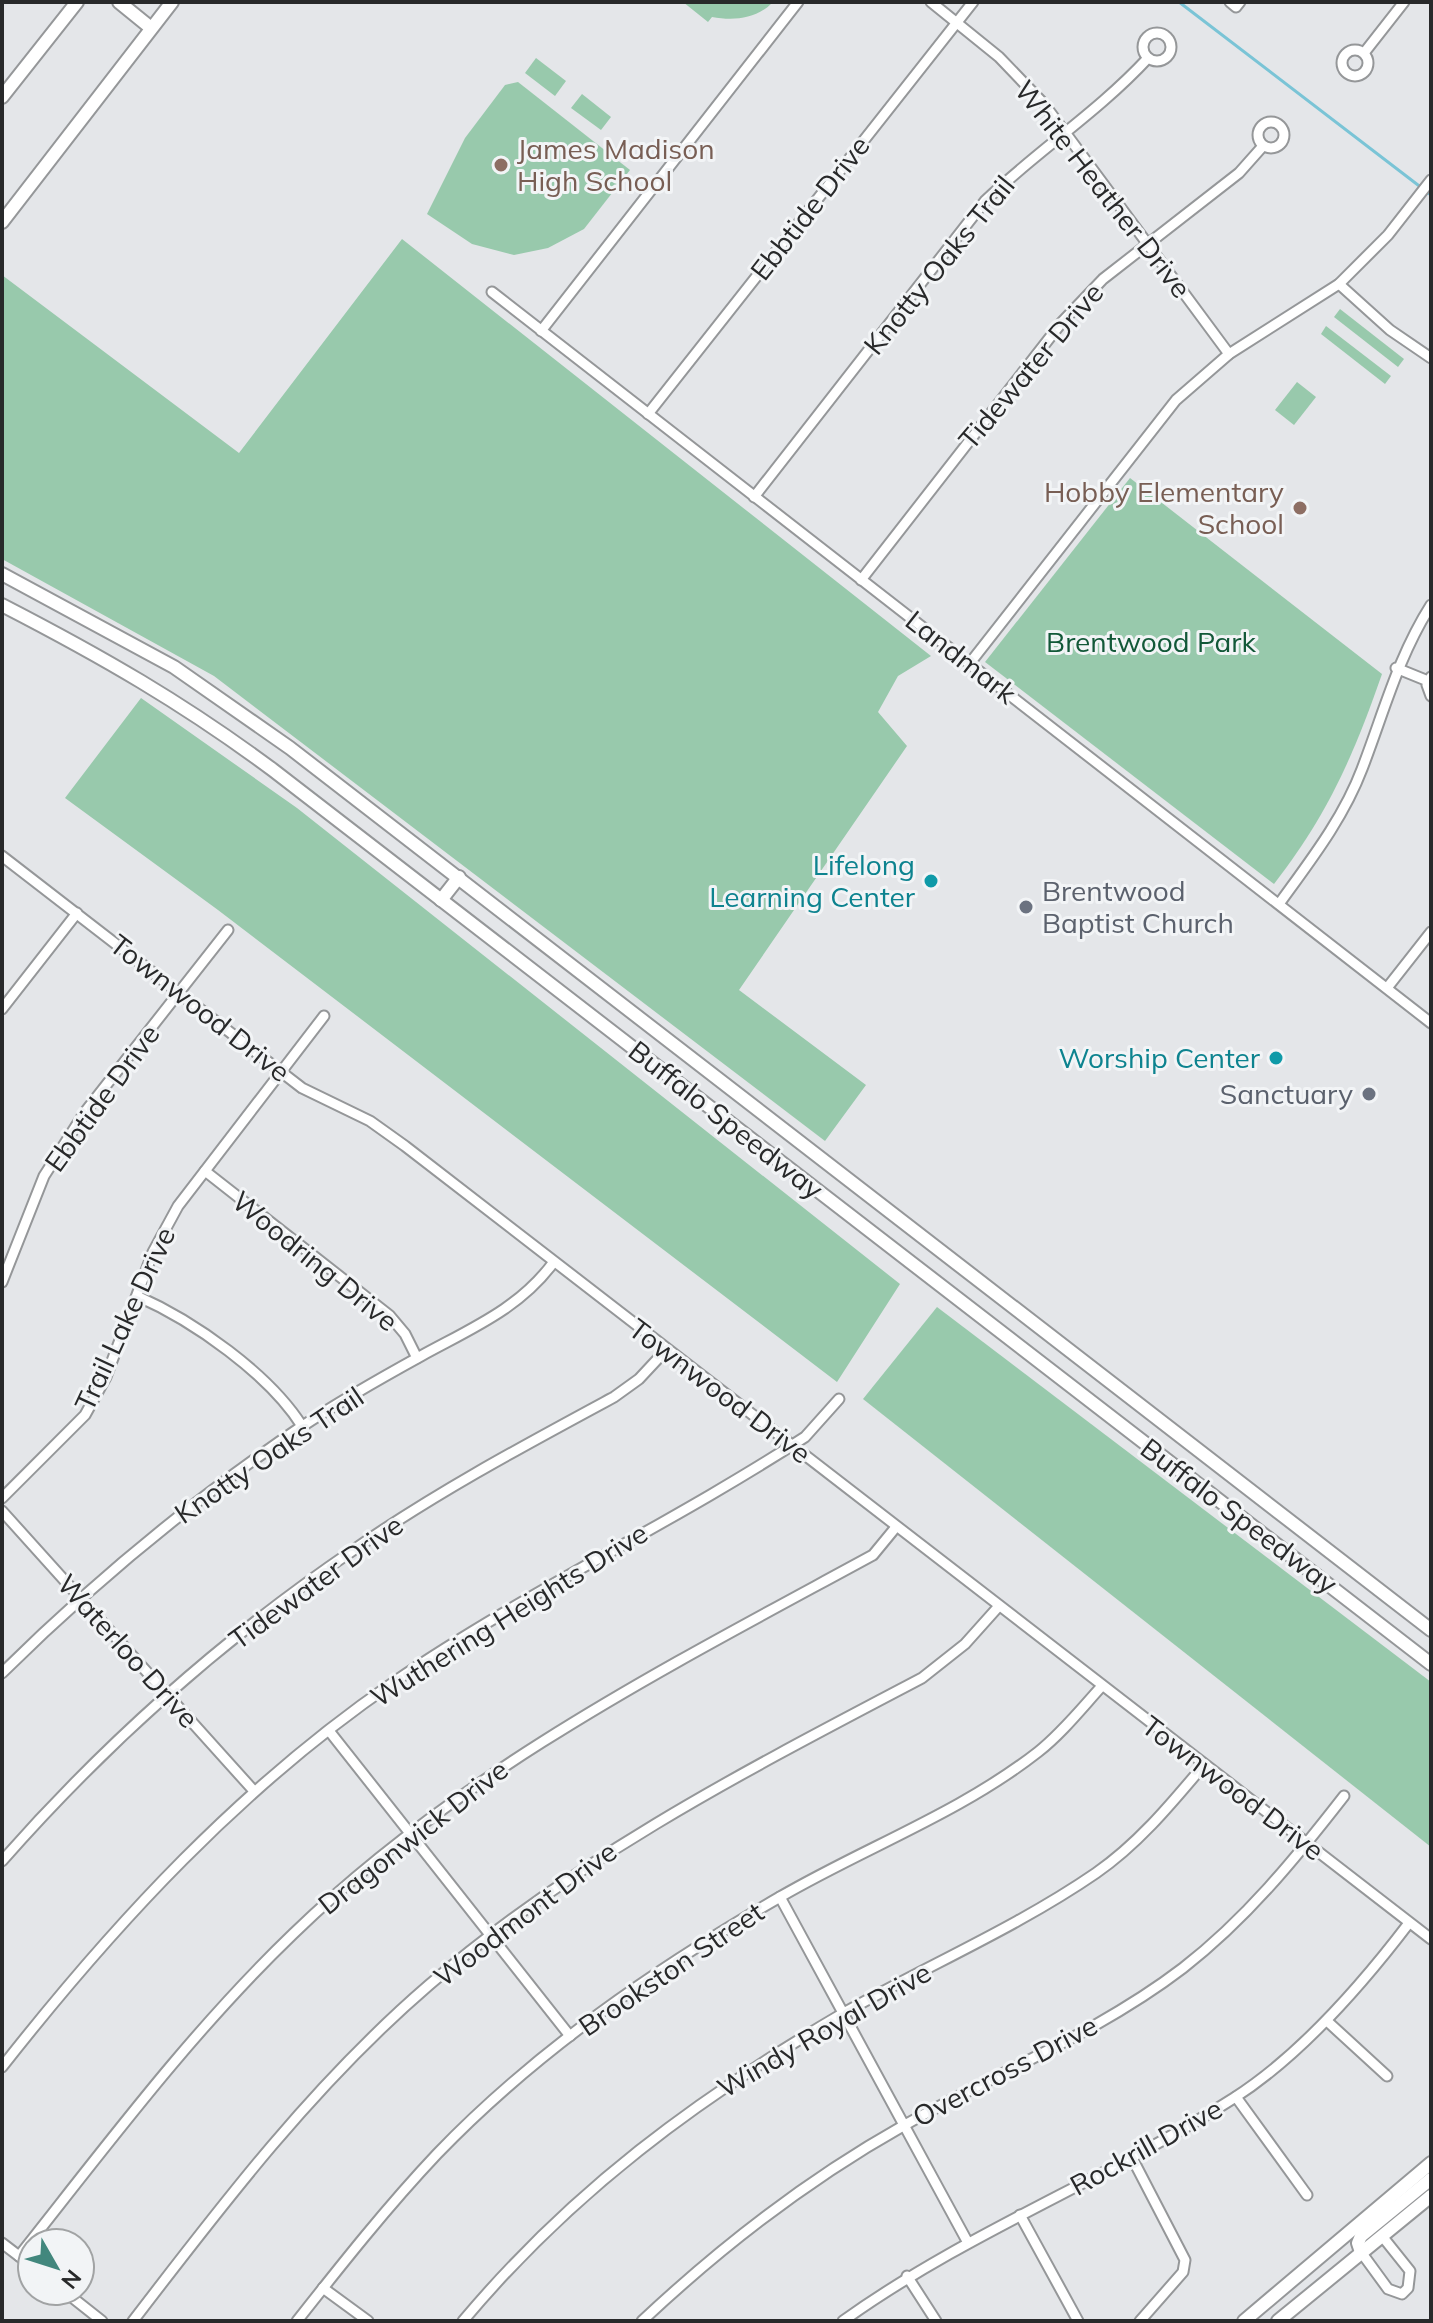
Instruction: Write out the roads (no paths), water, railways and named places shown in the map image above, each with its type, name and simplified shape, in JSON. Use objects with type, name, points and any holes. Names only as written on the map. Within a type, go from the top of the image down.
[{"type":"main road","points":[[2,97],[77,2]]},
{"type":"main road","points":[[119,2],[151,28]]},
{"type":"main road","points":[[2,222],[172,2]]},
{"type":"main road","name":"Buffalo Speedway","points":[[2,574],[202,684],[290,748],[1431,1630]]},
{"type":"main road","name":"Buffalo Speedway","points":[[2,605],[120,666],[207,721],[1431,1664]]},
{"type":"main road","points":[[120,666],[133,644]]},
{"type":"main road","points":[[273,770],[290,748]]},
{"type":"main road","points":[[441,900],[459,877]]},
{"type":"main road","points":[[581,1008],[598,986]]},
{"type":"main road","points":[[716,1113],[732,1091]]},
{"type":"main road","points":[[851,1217],[868,1195]]},
{"type":"main road","points":[[987,1322],[1004,1301]]},
{"type":"main road","points":[[1120,1425],[1138,1403]]},
{"type":"main road","points":[[1257,1528],[1273,1508]]},
{"type":"main road","points":[[1393,1634],[1409,1613]]},
{"type":"main road","points":[[1244,2321],[1431,2163]]},
{"type":"main road","points":[[1361,2252],[1358,2243],[1361,2236],[1431,2179]]},
{"type":"main road","points":[[1278,2321],[1431,2196]]},
{"type":"street","points":[[541,331],[798,2]]},
{"type":"street","name":"White Heather Drive","points":[[931,2],[999,57],[1044,104],[1229,354]]},
{"type":"street","name":"Ebbtide Drive","points":[[648,414],[973,2]]},
{"type":"street","points":[[1364,53],[1404,2]]},
{"type":"street","name":"Knotty Oaks Trail","points":[[754,497],[985,201],[1025,162],[1066,133],[1123,85],[1148,58]]},
{"type":"street","name":"Tidewater Drive","points":[[861,580],[1062,322],[1103,279],[1239,173],[1263,146]]},
{"type":"street","points":[[970,663],[1163,414],[1191,384],[1229,354],[1339,284],[1388,235],[1431,180]]},
{"type":"street","points":[[1339,284],[1390,330],[1431,358]]},
{"type":"street","name":"Landmark","points":[[492,292],[1431,1023]]},
{"type":"street","points":[[1279,904],[1322,845],[1348,799],[1362,770],[1396,668],[1431,605]]},
{"type":"street","points":[[1396,668],[1430,679],[1431,696]]},
{"type":"street","name":"Townwood Drive","points":[[2,856],[281,1072],[321,1098],[370,1121],[1431,1939]]},
{"type":"street","points":[[2,1009],[77,913]]},
{"type":"street","name":"Ebbtide Drive","points":[[2,1282],[44,1176],[85,1112],[228,930]]},
{"type":"street","points":[[1387,988],[1431,932]]},
{"type":"street","name":"Trail Lake Drive","points":[[2,1498],[85,1415],[106,1377],[153,1252],[178,1206],[324,1016]]},
{"type":"street","name":"Woodring Drive","points":[[205,1171],[389,1315],[405,1334],[417,1358]]},
{"type":"street","name":"Knotty Oaks Trail","points":[[2,1673],[80,1599],[174,1519],[302,1426],[513,1306],[534,1288],[553,1263]]},
{"type":"street","points":[[137,1296],[187,1322],[232,1356],[281,1398],[302,1426]]},
{"type":"street","name":"Tidewater Drive","points":[[2,1861],[111,1747],[167,1695],[281,1601],[353,1550],[500,1459],[614,1397],[639,1379],[666,1350]]},
{"type":"street","name":"Wuthering Heights Drive","points":[[2,2067],[63,1990],[142,1900],[254,1791],[392,1683],[532,1593],[792,1446],[805,1437],[839,1399]]},
{"type":"street","name":"Waterloo Drive","points":[[2,1511],[254,1791]]},
{"type":"street","name":"Dragonwick Drive","points":[[42,2227],[198,2030],[294,1932],[410,1832],[508,1761],[602,1703],[873,1555],[896,1527]]},
{"type":"street","name":"Woodmont Drive","points":[[133,2321],[271,2146],[348,2061],[429,1985],[630,1836],[922,1678],[965,1644],[999,1606]]},
{"type":"street","name":"Brookston Street","points":[[297,2321],[363,2237],[439,2153],[570,2036],[626,1995],[780,1897],[1014,1769],[1061,1732],[1101,1687]]},
{"type":"street","points":[[330,1732],[570,2036]]},
{"type":"street","name":"Windy Royal Drive","points":[[463,2321],[562,2215],[683,2113],[843,2014],[1018,1921],[1098,1871],[1159,1819],[1203,1766]]},
{"type":"street","name":"Overcross Drive","points":[[642,2321],[699,2267],[764,2215],[903,2126],[1097,2022],[1156,1986],[1220,1938],[1306,1845],[1344,1796]]},
{"type":"street","points":[[780,1897],[967,2241]]},
{"type":"street","name":"Rockrill Drive","points":[[843,2321],[907,2276],[967,2241],[1131,2156],[1236,2097],[1327,2021],[1370,1974],[1409,1923]]},
{"type":"street","points":[[1327,2021],[1387,2076]]},
{"type":"street","points":[[1236,2097],[1307,2195]]},
{"type":"street","points":[[1131,2156],[1185,2260],[1183,2272],[1140,2321]]},
{"type":"street","points":[[1020,2215],[1078,2321]]},
{"type":"street","points":[[1361,2252],[1388,2289],[1402,2294],[1412,2279],[1410,2271],[1382,2236]]},
{"type":"street","points":[[907,2276],[936,2321]]},
{"type":"street","points":[[323,2288],[368,2321]]},
{"type":"street","points":[[84,2307],[102,2321]]},
{"type":"waterway","points":[[1179,2],[1431,195]]},
{"type":"place","name":"James Madison High School","points":[[501,165]]},
{"type":"place","name":"Hobby Elementary School","points":[[1300,508]]},
{"type":"place","name":"Lifelong Learning Center","points":[[931,881]]},
{"type":"place","name":"Brentwood Baptist Church","points":[[1026,907]]},
{"type":"place","name":"Worship Center","points":[[1276,1058]]},
{"type":"place","name":"Sanctuary","points":[[1369,1094]]},
{"type":"park label","name":"Brentwood Park","points":[[1151,642]]}]
